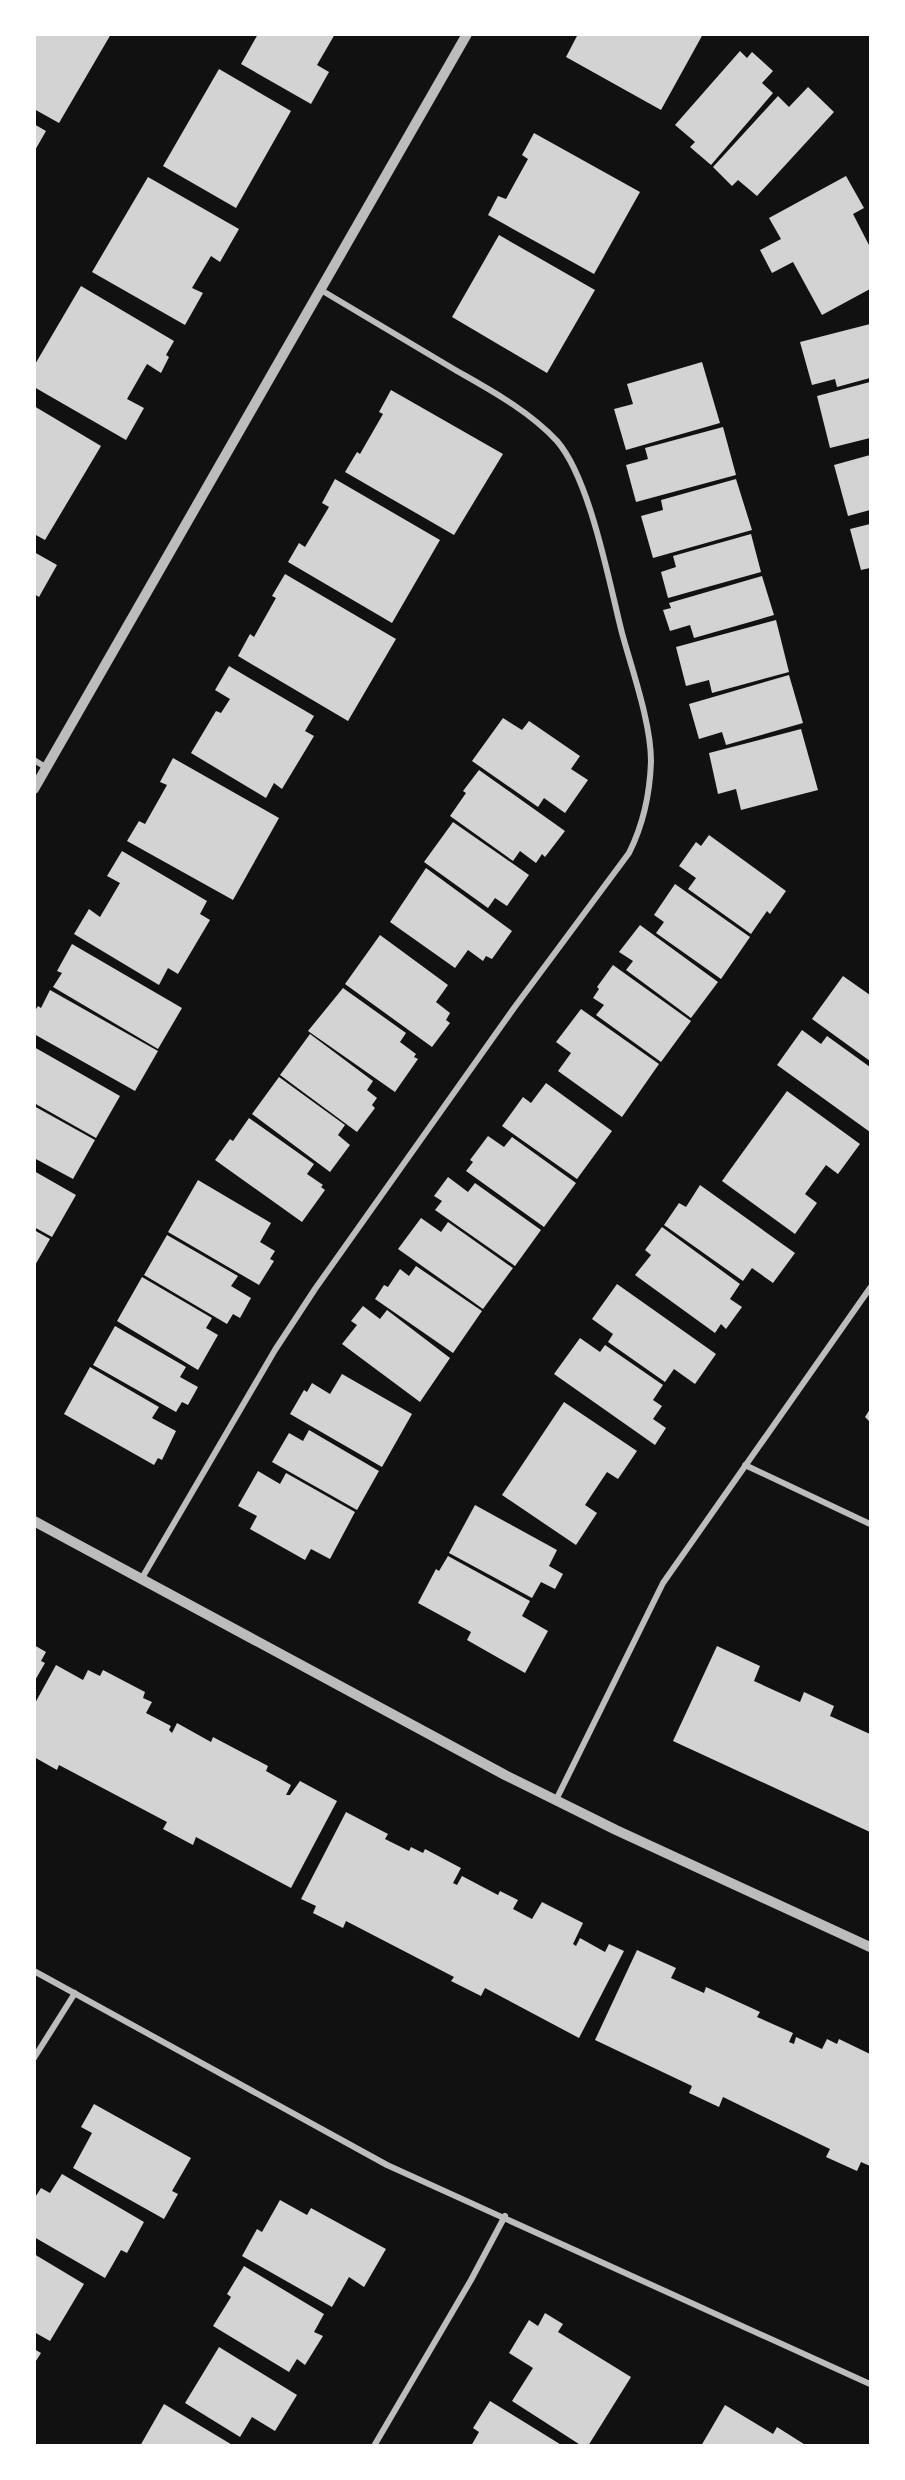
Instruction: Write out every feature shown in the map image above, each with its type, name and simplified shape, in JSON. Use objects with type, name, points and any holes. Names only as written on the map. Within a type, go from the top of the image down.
[{"type":"street","points":[[34,789],[467,34]]},
{"type":"street","points":[[142,1578],[275,1350],[315,1289],[514,1008],[629,853],[638,834],[649,788],[651,759],[642,705],[592,518],[578,476],[558,442],[527,414],[507,401],[321,290]]},
{"type":"street","points":[[34,760],[47,768]]},
{"type":"street","points":[[556,1800],[663,1583],[870,1288]]},
{"type":"street","points":[[745,1465],[870,1524]]},
{"type":"street","points":[[34,1521],[505,1775],[870,1947]]},
{"type":"street","points":[[34,1971],[387,2165],[505,2216],[870,2384]]},
{"type":"street","points":[[34,2058],[75,1993]]},
{"type":"street","points":[[374,2445],[471,2280],[505,2216]]},
{"type":"building","points":[[34,34],[111,34],[59,123],[34,109]]},
{"type":"building","points":[[258,34],[335,34],[317,65],[329,72],[311,104],[241,64]]},
{"type":"building","points":[[578,34],[703,34],[661,110],[566,57]]},
{"type":"building","points":[[740,51],[747,58],[752,52],[773,71],[762,83],[773,93],[711,165],[690,147],[695,142],[675,125]]},
{"type":"building","points":[[219,69],[291,111],[236,208],[163,166]]},
{"type":"building","points":[[808,87],[834,112],[757,196],[738,180],[732,186],[713,167],[778,96],[789,107]]},
{"type":"building","points":[[34,124],[46,131],[34,152]]},
{"type":"building","points":[[534,133],[640,192],[594,274],[488,215],[498,196],[506,199],[528,159],[522,155]]},
{"type":"building","points":[[846,176],[864,208],[853,214],[870,247],[870,289],[822,315],[793,262],[772,273],[760,250],[781,239],[769,218]]},
{"type":"building","points":[[148,177],[239,229],[220,262],[211,256],[192,288],[203,293],[185,325],[92,272]]},
{"type":"building","points":[[499,235],[595,290],[547,373],[452,317]]},
{"type":"building","points":[[81,286],[174,341],[166,355],[169,357],[161,373],[147,364],[127,399],[144,408],[126,440],[34,387],[34,366]]},
{"type":"building","points":[[870,324],[870,378],[837,387],[835,379],[812,385],[800,342]]},
{"type":"building","points":[[702,362],[720,423],[626,450],[614,409],[633,404],[627,384]]},
{"type":"building","points":[[870,382],[870,438],[830,448],[817,396]]},
{"type":"building","points":[[391,390],[503,454],[454,535],[345,472],[357,452],[360,454],[383,414],[379,412]]},
{"type":"building","points":[[34,406],[101,446],[45,540],[34,534]]},
{"type":"building","points":[[723,427],[736,475],[636,502],[626,465],[648,459],[645,448]]},
{"type":"building","points":[[870,455],[870,510],[848,516],[834,465]]},
{"type":"building","points":[[335,479],[440,540],[392,623],[288,562],[299,543],[305,547],[329,507],[322,503]]},
{"type":"building","points":[[736,479],[752,530],[653,558],[641,516],[663,510],[661,500]]},
{"type":"building","points":[[870,524],[870,568],[861,570],[850,529]]},
{"type":"building","points":[[751,534],[761,572],[668,598],[661,572],[676,567],[673,556]]},
{"type":"building","points":[[34,552],[57,565],[39,597],[34,594]]},
{"type":"building","points":[[285,574],[396,639],[348,721],[238,656],[250,634],[254,637],[276,598],[272,596]]},
{"type":"building","points":[[762,576],[774,615],[694,638],[690,625],[670,631],[663,610],[671,608],[669,603]]},
{"type":"building","points":[[776,620],[789,672],[712,693],[709,680],[686,686],[676,647]]},
{"type":"building","points":[[229,666],[314,716],[305,731],[314,736],[282,789],[274,783],[266,798],[191,753],[216,711],[221,713],[230,699],[215,690]]},
{"type":"building","points":[[789,675],[803,723],[726,745],[722,732],[699,739],[689,704]]},
{"type":"building","points":[[503,718],[522,730],[529,721],[580,756],[571,769],[588,780],[565,813],[544,798],[538,807],[472,761]]},
{"type":"building","points":[[801,729],[818,790],[741,810],[736,789],[718,794],[709,753]]},
{"type":"building","points":[[173,758],[279,818],[233,900],[127,841],[139,821],[145,824],[167,785],[160,782]]},
{"type":"building","points":[[479,770],[565,831],[545,857],[542,854],[536,863],[520,851],[513,861],[450,816],[466,793],[463,791]]},
{"type":"building","points":[[453,822],[529,875],[507,906],[495,898],[488,908],[424,862]]},
{"type":"building","points":[[709,835],[786,891],[770,914],[767,911],[751,934],[688,889],[696,878],[679,866],[696,842],[701,846]]},
{"type":"building","points":[[122,851],[207,901],[200,914],[210,920],[178,974],[168,968],[159,985],[74,934],[89,909],[100,917],[120,883],[107,876]]},
{"type":"building","points":[[426,868],[512,931],[492,959],[486,956],[483,961],[468,950],[455,968],[390,922]]},
{"type":"building","points":[[675,884],[750,937],[721,979],[656,933],[664,922],[654,915]]},
{"type":"building","points":[[640,925],[718,982],[691,1018],[626,970],[633,961],[619,952]]},
{"type":"building","points":[[380,935],[448,985],[436,1002],[450,1013],[446,1020],[450,1023],[432,1047],[345,984]]},
{"type":"building","points":[[72,944],[182,1008],[158,1049],[53,987],[62,973],[57,971]]},
{"type":"building","points":[[613,965],[691,1021],[661,1062],[596,1015],[604,1005],[593,998],[599,989],[597,987]]},
{"type":"building","points":[[843,976],[870,995],[870,1061],[812,1019]]},
{"type":"building","points":[[343,988],[406,1033],[400,1042],[416,1054],[414,1057],[418,1059],[395,1092],[308,1031]]},
{"type":"building","points":[[50,990],[158,1051],[135,1091],[34,1034],[34,1012],[38,1006],[41,1008]]},
{"type":"building","points":[[581,1009],[659,1064],[622,1117],[558,1071],[571,1053],[556,1042]]},
{"type":"building","points":[[802,1030],[821,1044],[827,1036],[870,1067],[870,1132],[777,1065]]},
{"type":"building","points":[[310,1034],[373,1081],[367,1090],[377,1098],[372,1105],[375,1108],[357,1132],[280,1075]]},
{"type":"building","points":[[34,1047],[120,1096],[96,1138],[34,1103]]},
{"type":"building","points":[[279,1077],[345,1125],[338,1135],[350,1145],[330,1172],[252,1114]]},
{"type":"building","points":[[546,1083],[612,1131],[577,1179],[502,1126],[523,1097],[531,1103]]},
{"type":"building","points":[[787,1091],[860,1144],[838,1174],[826,1165],[805,1194],[817,1203],[795,1234],[722,1181]]},
{"type":"building","points":[[34,1106],[95,1140],[73,1179],[34,1158]]},
{"type":"building","points":[[249,1118],[314,1164],[307,1174],[323,1185],[321,1187],[325,1190],[302,1222],[215,1160],[230,1139],[233,1141]]},
{"type":"building","points":[[488,1136],[504,1147],[512,1137],[576,1183],[544,1227],[466,1171],[473,1162],[470,1160]]},
{"type":"building","points":[[34,1171],[76,1195],[52,1237],[34,1227]]},
{"type":"building","points":[[448,1177],[468,1192],[475,1183],[541,1230],[515,1266],[435,1210],[442,1201],[434,1196]]},
{"type":"building","points":[[198,1180],[271,1223],[260,1242],[275,1251],[270,1259],[274,1261],[259,1285],[168,1232]]},
{"type":"building","points":[[700,1185],[795,1253],[773,1283],[752,1268],[743,1281],[664,1225],[679,1203],[686,1207]]},
{"type":"building","points":[[421,1218],[441,1232],[448,1222],[513,1268],[483,1309],[398,1249]]},
{"type":"building","points":[[662,1227],[740,1284],[730,1299],[742,1307],[726,1329],[721,1324],[715,1333],[635,1275],[651,1255],[645,1250]]},
{"type":"building","points":[[34,1230],[50,1239],[34,1267]]},
{"type":"building","points":[[167,1235],[238,1276],[231,1286],[251,1298],[240,1318],[233,1314],[227,1324],[144,1275]]},
{"type":"building","points":[[416,1266],[482,1311],[453,1353],[375,1299],[384,1285],[388,1287],[400,1269],[409,1276]]},
{"type":"building","points":[[142,1277],[212,1318],[206,1328],[218,1335],[198,1370],[117,1321]]},
{"type":"building","points":[[617,1284],[716,1354],[695,1384],[674,1369],[665,1382],[608,1342],[613,1334],[592,1319]]},
{"type":"building","points":[[363,1306],[380,1319],[387,1310],[450,1358],[420,1402],[342,1344],[357,1325],[351,1321]]},
{"type":"building","points":[[115,1326],[186,1367],[180,1377],[198,1387],[188,1405],[182,1402],[176,1412],[93,1365]]},
{"type":"building","points":[[580,1338],[600,1352],[605,1345],[663,1385],[653,1400],[662,1406],[653,1419],[666,1428],[655,1445],[554,1374]]},
{"type":"building","points":[[90,1367],[159,1407],[152,1418],[176,1431],[162,1460],[158,1458],[154,1465],[64,1414]]},
{"type":"building","points":[[342,1374],[412,1414],[382,1467],[290,1414],[304,1390],[307,1392],[312,1383],[330,1394]]},
{"type":"building","points":[[564,1402],[637,1451],[618,1479],[607,1472],[585,1505],[597,1513],[576,1545],[502,1495]]},
{"type":"building","points":[[870,1409],[870,1422],[865,1417]]},
{"type":"building","points":[[309,1430],[379,1471],[357,1510],[272,1462],[289,1433],[303,1441]]},
{"type":"building","points":[[258,1471],[280,1484],[286,1473],[355,1512],[330,1559],[311,1549],[305,1560],[250,1529],[257,1516],[238,1506]]},
{"type":"building","points":[[475,1505],[557,1550],[549,1566],[563,1574],[555,1589],[541,1582],[532,1598],[449,1553]]},
{"type":"building","points":[[448,1556],[530,1601],[522,1616],[548,1631],[525,1673],[467,1640],[471,1632],[418,1603],[436,1569],[439,1571]]},
{"type":"building","points":[[34,1645],[46,1652],[41,1661],[45,1663],[34,1682]]},
{"type":"building","points":[[717,1646],[760,1666],[754,1681],[800,1702],[804,1692],[834,1706],[830,1716],[870,1734],[870,1832],[673,1741]]},
{"type":"building","points":[[56,1665],[83,1680],[88,1670],[100,1676],[103,1670],[145,1692],[143,1698],[152,1702],[146,1713],[171,1726],[169,1730],[172,1733],[177,1723],[211,1742],[213,1737],[268,1766],[266,1771],[291,1785],[286,1795],[290,1795],[300,1781],[337,1801],[291,1888],[196,1837],[193,1845],[163,1829],[167,1822],[59,1765],[57,1770],[34,1757],[34,1705]]},
{"type":"building","points":[[346,1812],[388,1834],[385,1839],[409,1851],[411,1847],[423,1853],[425,1849],[461,1868],[453,1883],[457,1885],[462,1876],[498,1895],[500,1891],[518,1900],[513,1909],[532,1919],[542,1902],[583,1923],[573,1944],[576,1946],[580,1938],[605,1952],[609,1944],[624,1951],[579,2038],[485,1988],[481,1996],[451,1981],[454,1977],[346,1921],[343,1928],[313,1913],[316,1906],[301,1899]]},
{"type":"building","points":[[637,1950],[676,1968],[671,1978],[704,1993],[706,1987],[760,2012],[757,2017],[793,2033],[789,2042],[794,2044],[796,2037],[822,2049],[827,2039],[837,2044],[839,2039],[870,2054],[870,2166],[861,2162],[857,2171],[826,2157],[830,2149],[723,2097],[719,2107],[689,2093],[692,2086],[595,2040]]},
{"type":"building","points":[[94,2104],[191,2158],[172,2191],[178,2194],[164,2219],[73,2168],[92,2133],[81,2127]]},
{"type":"building","points":[[62,2174],[144,2222],[127,2253],[121,2250],[105,2278],[34,2237],[34,2199],[41,2188],[50,2193]]},
{"type":"building","points":[[280,2200],[307,2215],[311,2208],[386,2249],[364,2287],[349,2277],[332,2307],[242,2256],[257,2229],[262,2232]]},
{"type":"building","points":[[34,2254],[84,2284],[50,2341],[34,2332]]},
{"type":"building","points":[[244,2266],[324,2314],[314,2332],[323,2336],[305,2365],[297,2359],[289,2372],[213,2326],[231,2297],[227,2294]]},
{"type":"building","points":[[545,2313],[563,2324],[558,2332],[631,2377],[588,2446],[582,2446],[512,2401],[533,2368],[509,2353],[529,2320],[538,2326]]},
{"type":"building","points":[[219,2347],[297,2395],[275,2431],[252,2417],[240,2437],[185,2403]]},
{"type":"building","points":[[34,2349],[41,2353],[34,2364]]},
{"type":"building","points":[[490,2401],[563,2446],[471,2446],[479,2432],[473,2428]]},
{"type":"building","points":[[164,2404],[234,2446],[140,2446]]},
{"type":"building","points":[[725,2405],[773,2434],[777,2427],[807,2446],[701,2446]]}]
